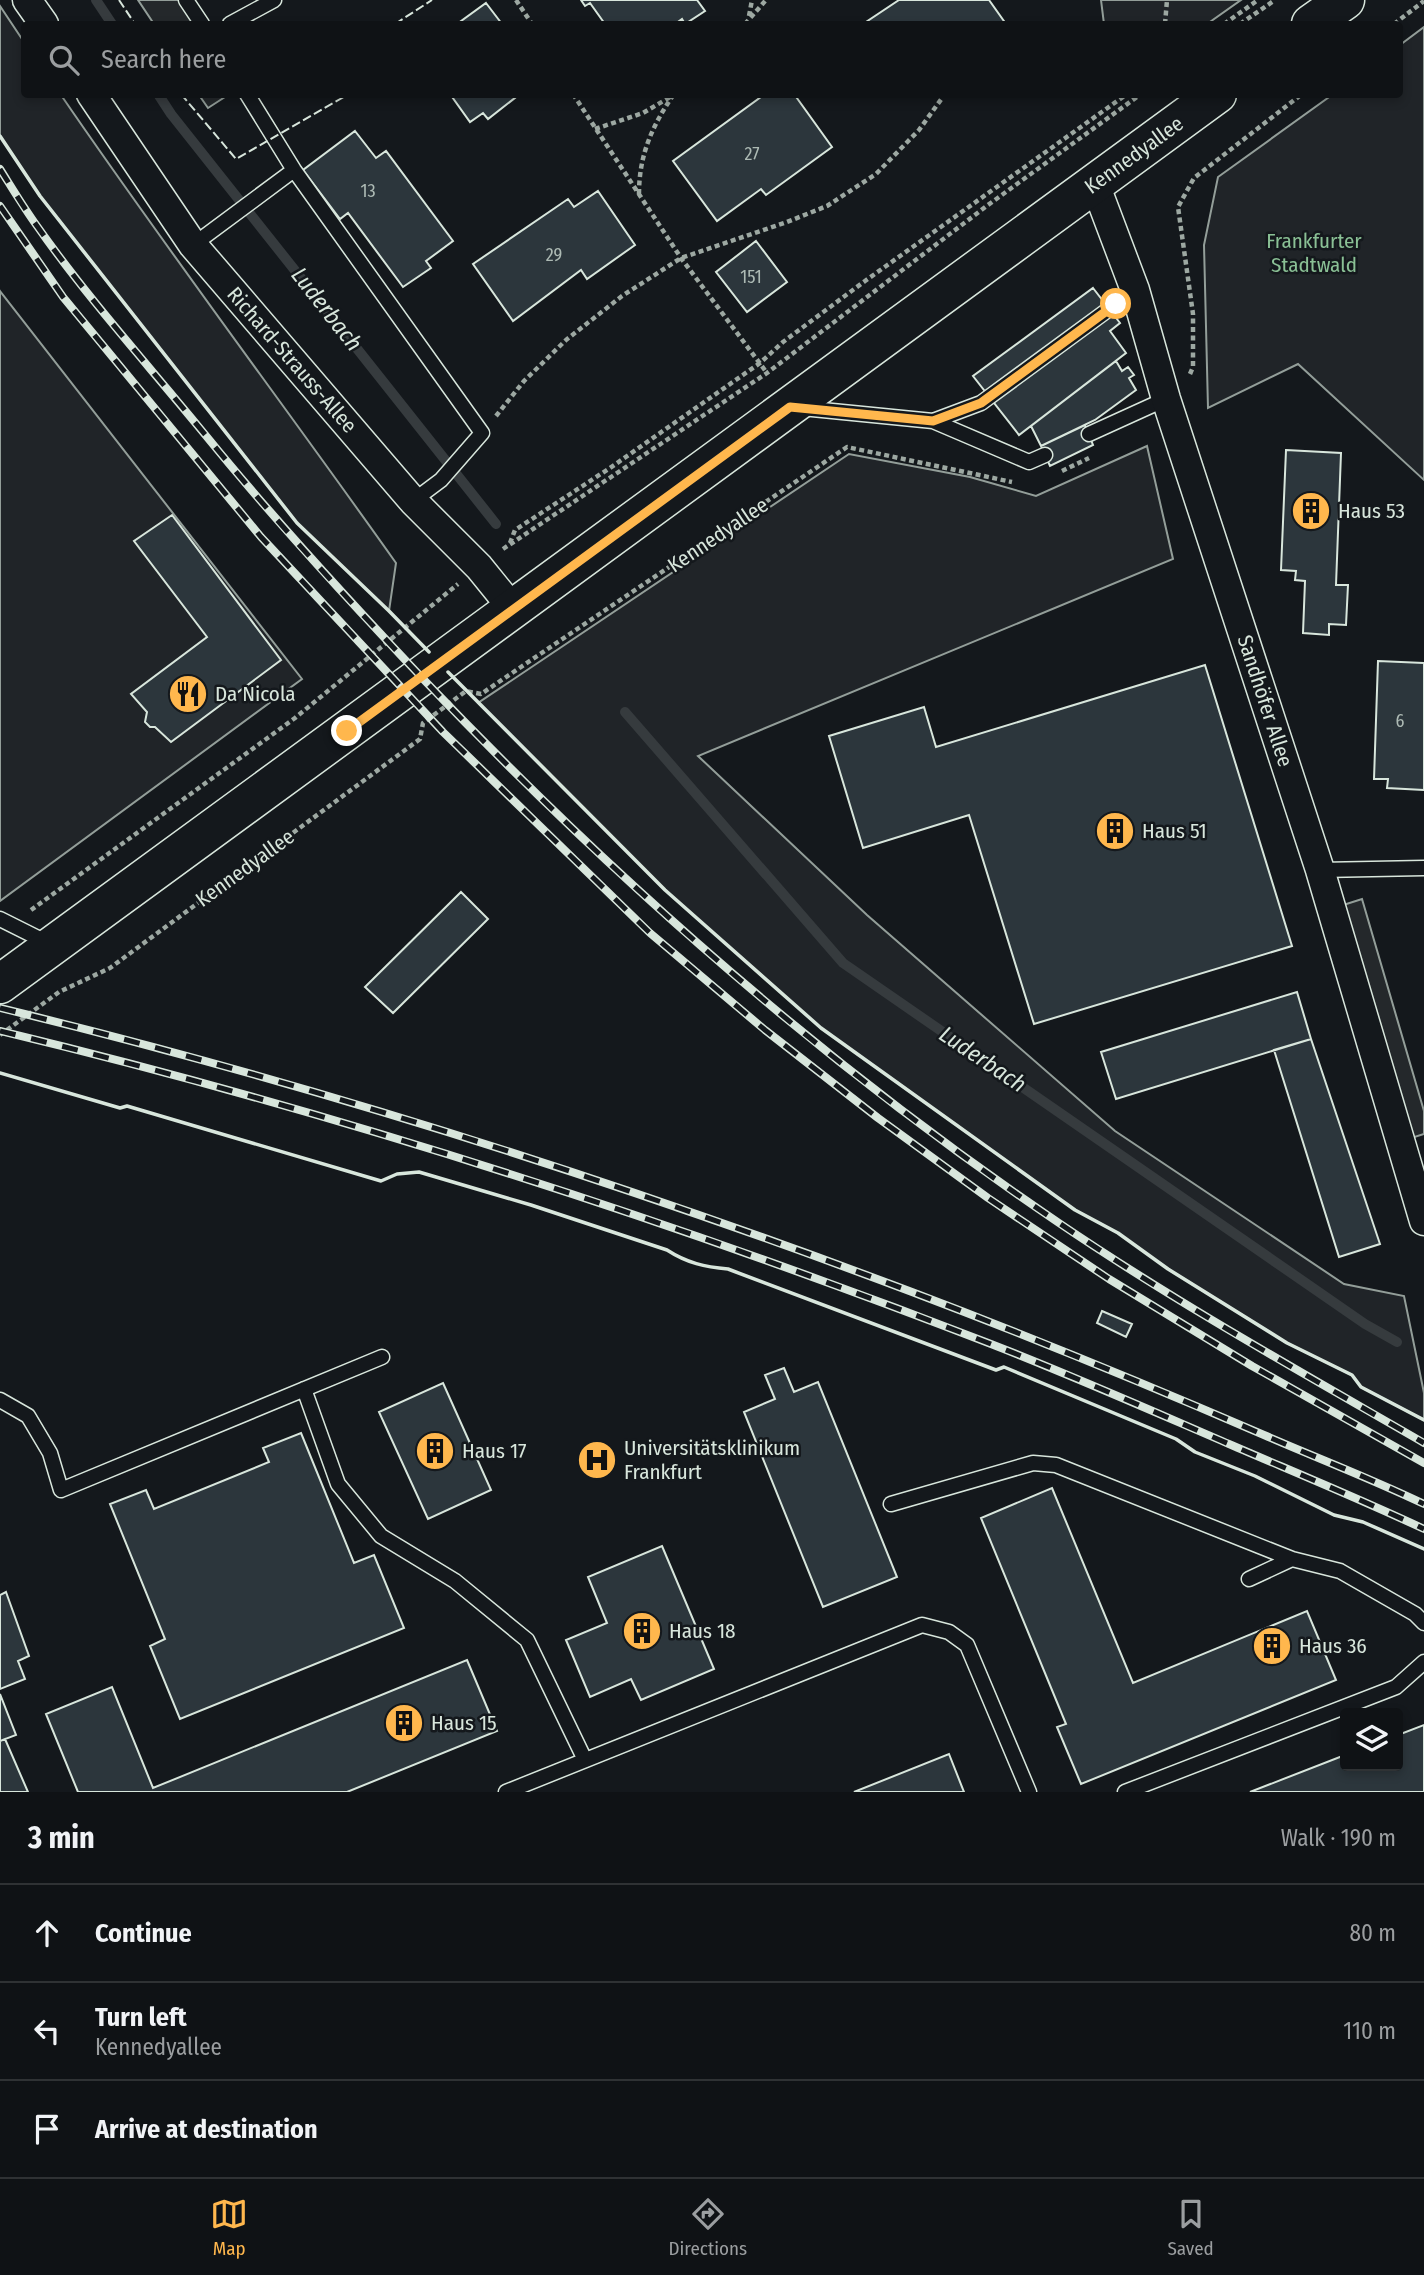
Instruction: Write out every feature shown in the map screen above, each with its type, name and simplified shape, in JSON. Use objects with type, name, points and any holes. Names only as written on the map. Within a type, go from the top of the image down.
[{"type":"main road","points":[[1315,21],[1345,0]]},
{"type":"main road","name":"Kennedyallee","points":[[0,984],[1212,98]]},
{"type":"street","points":[[27,0],[42,21]]},
{"type":"street","name":"Richard-Strauss-Allee","points":[[94,98],[193,244],[413,501],[479,567],[513,609]]},
{"type":"street","name":"Sandhöfer Allee","points":[[1095,184],[1135,290],[1169,407],[1320,870],[1423,1211]]},
{"type":"lane","points":[[186,0],[200,21]]},
{"type":"lane","points":[[236,21],[274,0]]},
{"type":"lane","points":[[249,98],[294,170],[482,433],[441,480],[413,501]]},
{"type":"lane","points":[[193,244],[294,170]]},
{"type":"lane","points":[[933,421],[981,403],[1135,290]]},
{"type":"lane","points":[[790,407],[933,421],[1029,462],[1045,455]]},
{"type":"lane","points":[[1088,434],[1169,407]]},
{"type":"lane","points":[[1320,870],[1424,868]]},
{"type":"lane","points":[[6,921],[52,946]]},
{"type":"lane","points":[[0,1400],[28,1416],[50,1453],[61,1490],[382,1357]]},
{"type":"lane","points":[[304,1389],[338,1484],[381,1536],[455,1581],[527,1640],[585,1760]]},
{"type":"lane","points":[[891,1504],[1033,1463],[1056,1465],[1292,1559],[1340,1572],[1415,1614],[1424,1623]]},
{"type":"lane","points":[[1249,1579],[1292,1559]]},
{"type":"lane","points":[[506,1792],[922,1625],[949,1632],[967,1645],[1029,1792]]},
{"type":"lane","points":[[1125,1792],[1396,1687],[1424,1662]]},
{"type":"path","points":[[516,0],[530,21]]},
{"type":"path","points":[[748,19],[752,0]]},
{"type":"path","points":[[748,19],[766,0]]},
{"type":"path","points":[[1165,21],[1167,0]]},
{"type":"path","points":[[1228,21],[1258,0]]},
{"type":"path","points":[[1244,21],[1275,0]]},
{"type":"path","points":[[1398,21],[1424,1]]},
{"type":"path","points":[[575,98],[681,258],[768,373]]},
{"type":"path","points":[[594,129],[643,113],[667,98]]},
{"type":"path","points":[[639,197],[639,174],[648,142],[655,121],[671,98]]},
{"type":"path","points":[[482,433],[524,381],[566,340],[622,296],[681,258],[827,206],[876,174],[919,130],[942,98]]},
{"type":"path","points":[[510,544],[515,530],[610,468],[760,363],[783,342],[865,281],[1121,98]]},
{"type":"path","points":[[6,921],[295,718],[510,544],[768,373],[988,205],[1135,98]]},
{"type":"path","points":[[1169,407],[1194,367],[1193,314],[1178,207],[1194,178],[1297,98]]},
{"type":"path","name":"Kennedyallee","points":[[0,1035],[59,992],[110,968],[420,739],[423,723],[466,691],[481,694],[848,447],[1017,483]]},
{"type":"path","points":[[1054,475],[1101,452]]},
{"type":"green space","points":[[1101,0],[1241,0],[1211,21],[1104,21]]},
{"type":"green space","points":[[0,6],[21,38],[21,98],[63,98],[396,563],[389,611],[297,523],[40,196],[0,136]]},
{"type":"green space","name":"Frankfurter Stadtwald","points":[[1424,27],[1424,480],[1298,364],[1208,408],[1204,245],[1218,177],[1328,98],[1403,98],[1403,43]]},
{"type":"green space","points":[[0,291],[302,679],[0,901]]},
{"type":"green space","points":[[1147,446],[1173,559],[698,756],[867,915],[1115,1131],[1344,1284],[1404,1296],[1424,1393],[1424,1420],[1361,1387],[1352,1375],[1287,1343],[1168,1269],[1118,1233],[1075,1210],[821,1028],[665,890],[478,703],[849,454],[970,477],[1036,496]]},
{"type":"shaded area","points":[[138,0],[186,0],[200,21],[152,21]]},
{"type":"shaded area","points":[[201,98],[223,98],[208,108]]},
{"type":"shaded area","points":[[1362,899],[1424,1111],[1424,1134],[1405,1140],[1337,907]]},
{"type":"building","points":[[581,0],[697,0],[705,11],[690,21],[603,21],[590,3],[585,6]]},
{"type":"building","points":[[899,0],[989,0],[1004,21],[868,21]]},
{"type":"building","points":[[486,3],[500,21],[461,21]]},
{"type":"building","points":[[453,98],[515,98],[488,119],[483,113],[470,122]]},
{"type":"building","points":[[760,98],[797,98],[832,147],[766,195],[761,189],[717,221],[673,161]]},
{"type":"building","points":[[355,131],[376,158],[386,151],[453,241],[426,261],[431,268],[403,287],[348,213],[340,219],[303,170]]},
{"type":"building","points":[[598,191],[635,245],[587,279],[581,270],[513,321],[473,264],[568,199],[574,207]]},
{"type":"building","points":[[756,241],[787,282],[747,312],[716,272]]},
{"type":"building","points":[[1093,288],[1120,323],[1110,331],[1126,353],[1019,435],[973,376]]},
{"type":"building","points":[[1116,361],[1122,371],[1128,367],[1134,375],[1129,378],[1136,390],[1095,420],[1041,446],[1031,426]]},
{"type":"building","points":[[1085,425],[1093,445],[1050,466],[1041,446]]},
{"type":"building","name":"Haus 53","points":[[1286,450],[1341,453],[1336,585],[1348,585],[1346,625],[1329,624],[1329,635],[1303,633],[1305,581],[1295,580],[1296,571],[1281,570]]},
{"type":"building","points":[[172,515],[281,660],[171,742],[155,727],[150,727],[145,722],[147,712],[131,694],[207,637],[134,541]]},
{"type":"building","points":[[1378,661],[1424,663],[1424,790],[1387,788],[1388,779],[1374,779]]},
{"type":"building","name":"Haus 51","points":[[1205,665],[1292,946],[1034,1024],[969,815],[863,848],[829,736],[924,707],[936,747]]},
{"type":"building","points":[[461,892],[488,919],[393,1013],[365,987]]},
{"type":"building","points":[[1297,992],[1311,1039],[1116,1099],[1101,1052]]},
{"type":"building","points":[[1311,1039],[1380,1244],[1339,1257],[1274,1050]]},
{"type":"building","points":[[1102,1311],[1132,1324],[1126,1337],[1097,1323]]},
{"type":"building","points":[[784,1368],[794,1392],[818,1382],[897,1577],[823,1607],[744,1412],[775,1399],[765,1375]]},
{"type":"building","name":"Haus 17","points":[[443,1383],[491,1490],[428,1519],[379,1412]]},
{"type":"building","points":[[301,1433],[354,1563],[374,1555],[404,1628],[180,1719],[150,1646],[165,1639],[110,1504],[146,1490],[154,1509],[269,1462],[263,1448]]},
{"type":"building","name":"Haus 36","points":[[1052,1488],[1133,1683],[1307,1611],[1336,1680],[1081,1784],[1057,1727],[1066,1724],[981,1518]]},
{"type":"building","name":"Haus 18","points":[[662,1546],[714,1669],[641,1700],[631,1679],[590,1697],[566,1640],[607,1623],[588,1577]]},
{"type":"building","points":[[6,1592],[29,1656],[18,1661],[25,1679],[0,1689],[0,1595]]},
{"type":"building","name":"Haus 15","points":[[467,1660],[497,1731],[347,1792],[78,1792],[46,1714],[112,1687],[153,1788]]},
{"type":"building","points":[[0,1694],[16,1735],[0,1741]]},
{"type":"building","points":[[1424,1725],[1424,1792],[1250,1792],[1340,1757],[1340,1771],[1403,1771],[1403,1733]]},
{"type":"building","points":[[5,1739],[28,1792],[0,1792],[0,1741]]},
{"type":"building","points":[[949,1754],[964,1792],[854,1792]]},
{"type":"waterway","name":"Luderbach","points":[[96,0],[110,21]]},
{"type":"waterway","name":"Luderbach","points":[[161,98],[496,524]]},
{"type":"waterway","name":"Luderbach","points":[[625,712],[843,963],[1365,1324],[1397,1342]]},
{"type":"railway","points":[[0,169],[32,219],[77,280],[287,532],[500,758],[650,901],[808,1037],[973,1163],[1149,1281],[1424,1443]]},
{"type":"railway","points":[[0,206],[63,297],[261,537],[443,732],[650,933],[765,1030],[878,1118],[988,1198],[1109,1279],[1252,1366],[1424,1463]]},
{"type":"railway","points":[[0,1008],[116,1037],[346,1101],[687,1211],[912,1292],[1045,1344],[1424,1504]]},
{"type":"railway","points":[[0,1031],[252,1096],[376,1133],[624,1211],[747,1254],[1051,1368],[1424,1529]]},
{"type":"fence","points":[[119,0],[133,21]]},
{"type":"fence","points":[[400,21],[432,0]]},
{"type":"fence","points":[[184,98],[236,159],[342,98]]},
{"type":"wall","points":[[0,136],[40,196],[297,523],[429,652]]},
{"type":"wall","points":[[448,672],[665,890],[821,1028],[1075,1210],[1118,1233],[1168,1269],[1287,1343],[1352,1375],[1361,1387],[1424,1420]]},
{"type":"wall","points":[[0,1073],[120,1108],[127,1106],[381,1181],[397,1174],[419,1172],[531,1205],[667,1250],[696,1264],[728,1269],[996,1370],[1004,1367],[1176,1439],[1195,1452],[1255,1476],[1334,1515],[1363,1522],[1424,1549]]},
{"type":"place","name":"Haus 53","points":[[1311,511]]},
{"type":"place","name":"Da Nicola","points":[[188,694]]},
{"type":"place","name":"Haus 51","points":[[1115,831]]},
{"type":"place","name":"Haus 17","points":[[435,1451]]},
{"type":"place","name":"Universitätsklinikum Frankfurt","points":[[597,1460]]},
{"type":"place","name":"Haus 18","points":[[642,1631]]},
{"type":"place","name":"Haus 36","points":[[1272,1646]]},
{"type":"place","name":"Haus 15","points":[[404,1723]]},
{"type":"route","points":[[347,731],[790,407],[933,421],[981,403],[1116,304]]}]
